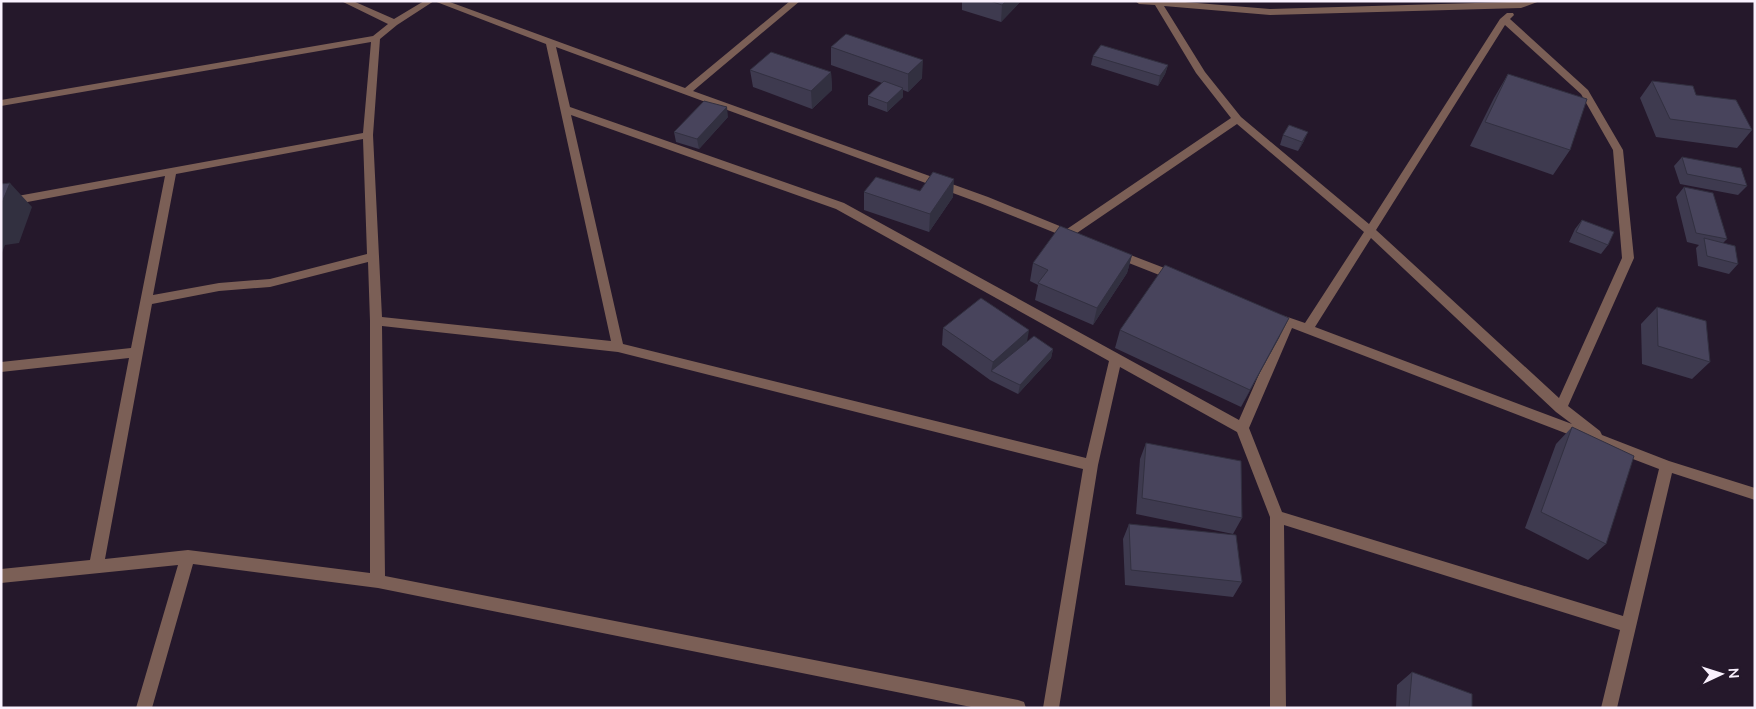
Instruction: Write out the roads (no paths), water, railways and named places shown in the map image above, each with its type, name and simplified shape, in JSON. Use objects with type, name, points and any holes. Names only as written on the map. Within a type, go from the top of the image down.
[{"type":"street","points":[[346,1],[394,23]]},
{"type":"street","points":[[1,103],[376,38],[394,23],[430,1]]},
{"type":"street","points":[[438,1],[984,200],[1086,241]]},
{"type":"street","points":[[687,91],[796,1]]},
{"type":"street","points":[[1139,1],[1270,12],[1536,1]]},
{"type":"street","points":[[1160,3],[1201,73],[1237,119],[1370,231],[1561,408],[1607,444]]},
{"type":"street","points":[[1307,330],[1504,19],[1520,3]]},
{"type":"street","points":[[1504,19],[1585,92],[1618,150],[1628,258],[1561,408]]},
{"type":"street","points":[[376,38],[368,135],[376,321],[378,581]]},
{"type":"street","points":[[550,41],[618,347]]},
{"type":"street","points":[[565,109],[840,206],[1242,428],[1277,517],[1278,708]]},
{"type":"street","points":[[1068,234],[1237,119]]},
{"type":"street","points":[[1,203],[368,135]]},
{"type":"street","points":[[96,566],[170,172]]},
{"type":"street","points":[[1104,249],[1187,282]]},
{"type":"street","points":[[146,301],[219,287],[270,283],[373,257]]},
{"type":"street","points":[[1261,312],[1607,444],[1667,466],[1750,492],[1755,504]]},
{"type":"street","points":[[376,321],[618,347],[1090,465]]},
{"type":"street","points":[[1242,428],[1288,323]]},
{"type":"street","points":[[1,367],[137,352]]},
{"type":"street","points":[[1051,708],[1090,465],[1116,358]]},
{"type":"street","points":[[1609,708],[1667,466]]},
{"type":"street","points":[[1277,517],[1629,625]]},
{"type":"street","points":[[144,708],[188,557]]},
{"type":"street","points":[[1,576],[188,557],[378,581],[1018,708]]}]
